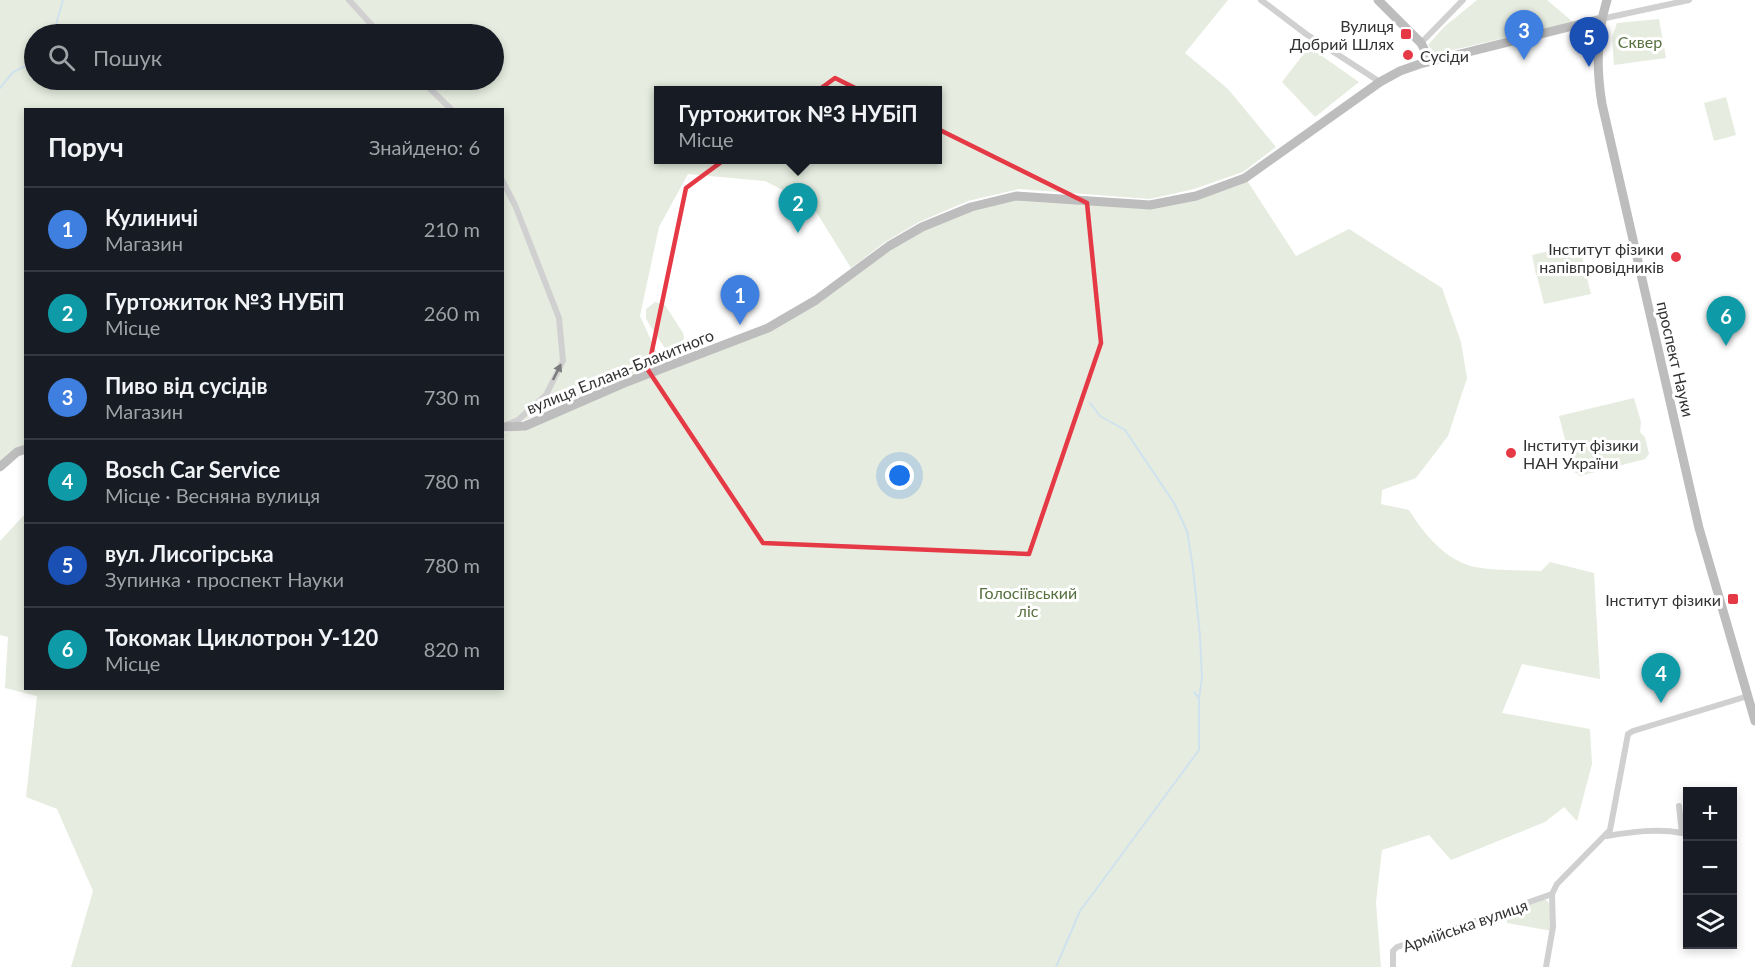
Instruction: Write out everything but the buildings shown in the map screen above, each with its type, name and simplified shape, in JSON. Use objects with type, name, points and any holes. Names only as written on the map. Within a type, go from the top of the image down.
[{"type":"street","points":[[349,0],[371,24]]},
{"type":"street","points":[[1261,0],[1306,34],[1380,82]]},
{"type":"street","points":[[1378,0],[1421,43],[1431,62]]},
{"type":"street","points":[[1421,43],[1463,0]]},
{"type":"street","name":"проспект Науки","points":[[1607,0],[1601,19],[1597,65],[1602,104],[1701,537],[1755,721]]},
{"type":"street","points":[[1601,19],[1689,0]]},
{"type":"street","name":"вулиця Еллана-Блакитного","points":[[504,427],[525,426],[624,383],[768,328],[816,300],[889,246],[922,227],[971,207],[1016,196],[1150,205],[1196,196],[1245,178],[1380,82],[1400,71],[1601,19]]},
{"type":"street","points":[[431,90],[450,108]]},
{"type":"street","points":[[504,184],[515,205],[559,318],[563,361],[546,395],[518,420],[504,426]]},
{"type":"street","points":[[0,466],[17,452],[24,450]]},
{"type":"street","points":[[1607,836],[1615,811],[1628,734],[1748,696]]},
{"type":"street","points":[[1546,967],[1552,931],[1552,894],[1557,884],[1593,846],[1607,836],[1635,832],[1682,833],[1679,806]]},
{"type":"street","name":"Армійська вулиця","points":[[1393,967],[1393,951],[1397,947],[1552,894]]},
{"type":"highlighted area","points":[[835,78],[1087,203],[1101,343],[1029,554],[763,543],[648,370],[686,188]]},
{"type":"green space","points":[[0,0],[1228,0],[1185,53],[1228,89],[1276,147],[1243,172],[1194,189],[1150,199],[1019,189],[968,201],[919,222],[885,242],[851,268],[812,205],[765,181],[688,174],[659,227],[640,316],[661,362],[513,425],[504,425],[504,108],[24,108],[24,447],[0,463]]},
{"type":"green space","points":[[1477,0],[1547,0],[1573,22],[1436,54],[1428,45],[1444,27]]},
{"type":"green space","name":"Сквер","points":[[1659,19],[1666,58],[1614,65],[1612,37],[1617,23]]},
{"type":"green space","points":[[1309,47],[1359,82],[1315,117],[1282,82]]},
{"type":"green space","points":[[1726,97],[1736,135],[1714,141],[1704,103]]},
{"type":"green space","name":"Голосіївський ліс","points":[[1246,179],[1296,256],[1349,229],[1442,288],[1461,342],[1467,378],[1448,436],[1416,478],[1382,490],[1381,504],[1409,510],[1445,553],[1464,564],[1491,569],[1541,571],[1550,562],[1594,573],[1600,679],[1522,664],[1502,713],[1590,729],[1592,764],[1577,821],[1564,807],[1545,822],[1451,860],[1429,835],[1382,850],[1376,902],[1381,967],[71,967],[93,891],[57,809],[26,797],[37,696],[5,688],[8,637],[0,635],[0,541],[24,515],[24,690],[504,690],[504,433],[526,427],[769,330],[922,229],[972,209],[1016,198],[1150,207]]},
{"type":"green space","points":[[1579,244],[1584,265],[1536,275],[1532,255]]},
{"type":"green space","points":[[1584,266],[1591,294],[1544,304],[1537,276]]},
{"type":"green space","points":[[655,302],[665,305],[683,333],[684,338],[679,348],[668,350],[664,347],[646,319],[646,309]]},
{"type":"green space","points":[[1634,398],[1641,422],[1640,432],[1645,437],[1649,454],[1645,459],[1580,476],[1573,471],[1559,416]]},
{"type":"green space","points":[[1543,897],[1551,905],[1552,931],[1507,923],[1505,911]]},
{"type":"waterway","points":[[56,24],[63,0]]},
{"type":"waterway","points":[[0,88],[13,72],[24,67]]},
{"type":"waterway","points":[[1056,967],[1080,911],[1199,750],[1199,698],[1202,678],[1200,636],[1187,531],[1174,503],[1125,430],[1100,416],[1090,403]]},
{"type":"waterway","points":[[1194,692],[1199,698]]},
{"type":"place","name":"Вулиця Добрий Шлях","points":[[1406,34]]},
{"type":"place","name":"Сусіди","points":[[1408,55]]},
{"type":"place","name":"Пиво від сусідів","points":[[1524,60]]},
{"type":"place","name":"вул. Лисогірська","points":[[1589,67]]},
{"type":"place","name":"Гуртожиток №3 НУБіП","points":[[798,233]]},
{"type":"place","name":"Інститут фізики напівпровідників","points":[[1676,257]]},
{"type":"place","name":"Кулиничі","points":[[740,325]]},
{"type":"place","name":"Токомак Циклотрон У-120","points":[[1726,346]]},
{"type":"place","name":"Інститут фізики НАН України","points":[[1511,453]]},
{"type":"place","name":"Інститут фізики","points":[[1733,599]]},
{"type":"place","name":"Bosch Car Service","points":[[1661,703]]}]
